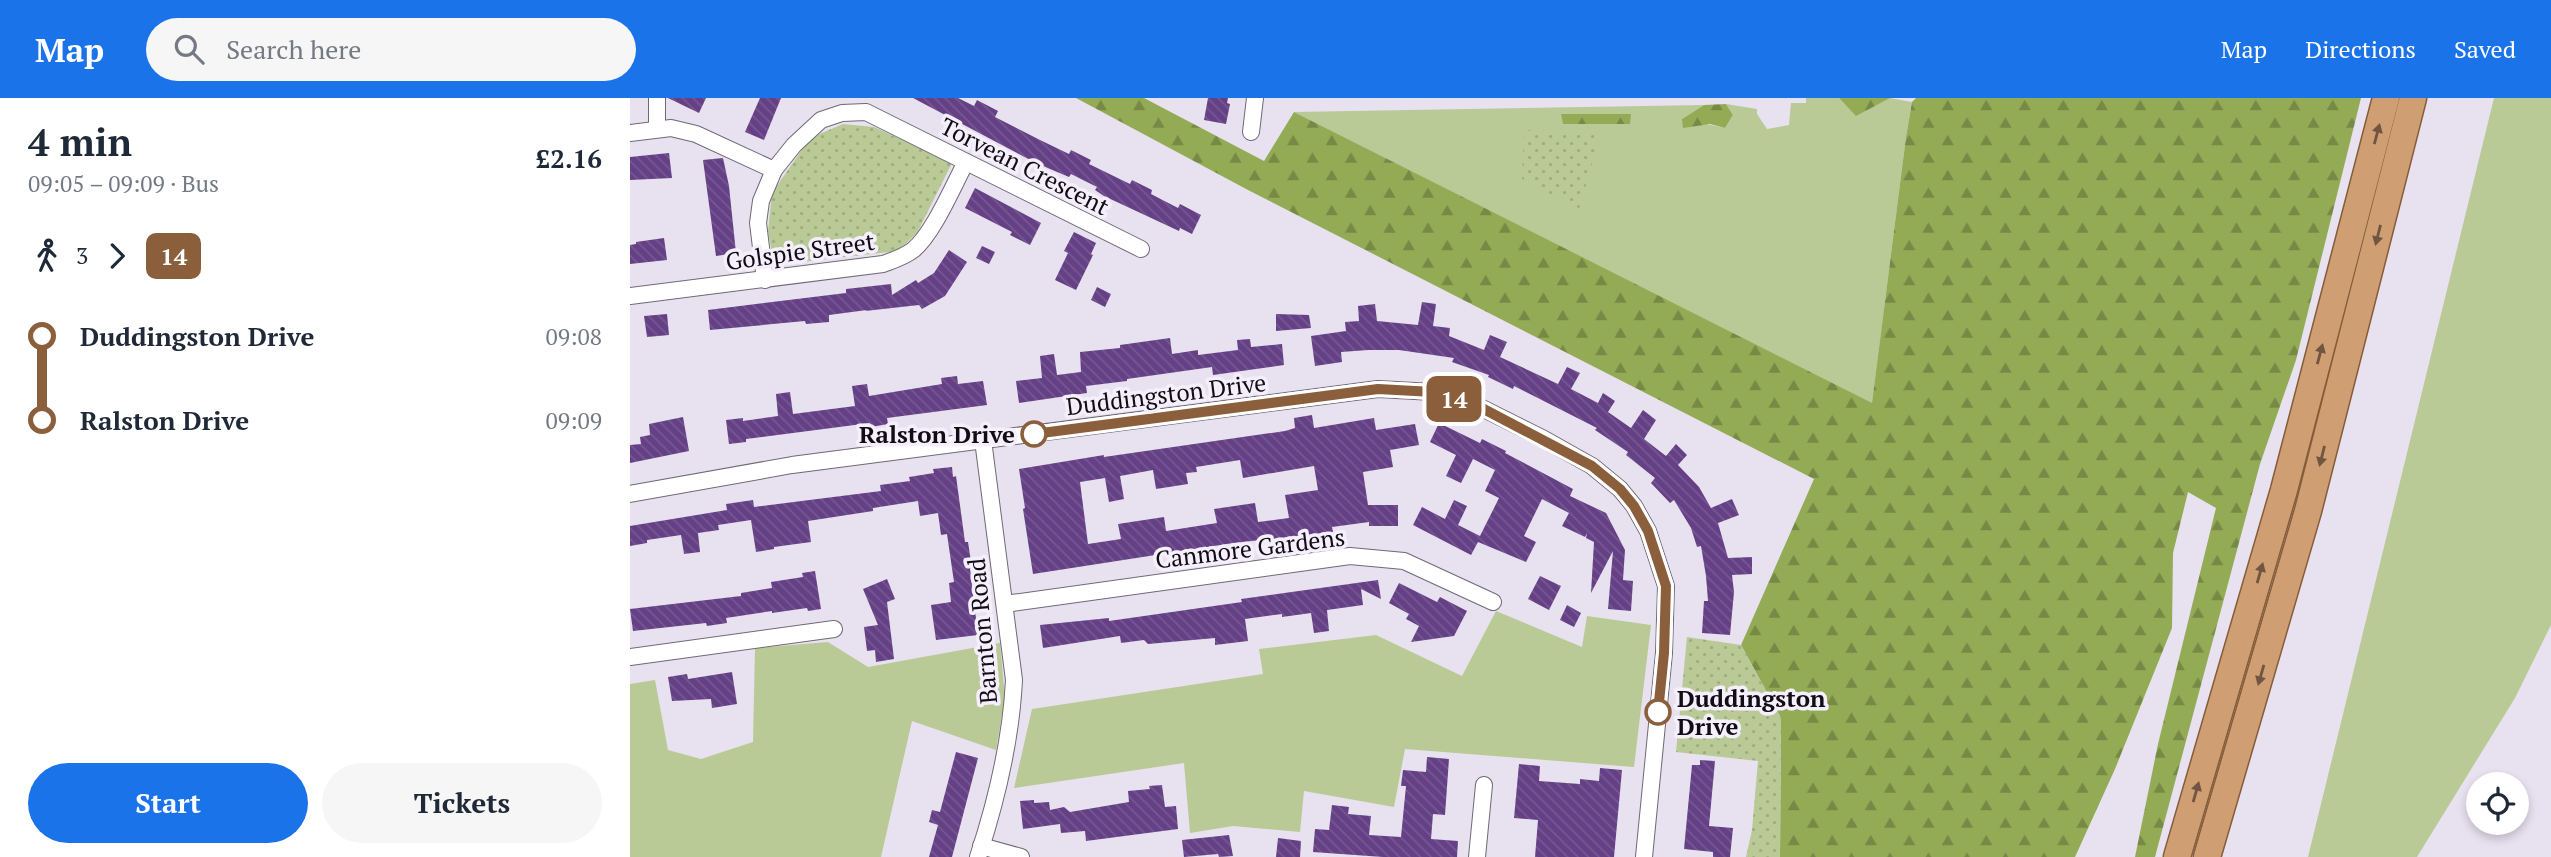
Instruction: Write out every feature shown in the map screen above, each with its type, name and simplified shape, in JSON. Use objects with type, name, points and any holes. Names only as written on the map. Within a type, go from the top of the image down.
[{"type":"highway","points":[[2177,857],[2284,489],[2386,98]]},
{"type":"highway","points":[[2207,857],[2308,510],[2413,98]]},
{"type":"street","points":[[657,98],[657,129]]},
{"type":"street","points":[[1251,132],[1255,98]]},
{"type":"street","name":"Torvean Crescent","points":[[765,279],[758,223],[761,201],[774,170],[794,145],[821,120],[842,113],[866,112],[1141,249]]},
{"type":"street","points":[[630,133],[671,128],[696,134],[774,170]]},
{"type":"street","name":"Golspie Street","points":[[630,296],[883,264],[901,258],[914,250],[927,235],[966,162]]},
{"type":"street","name":"Duddingston Drive","points":[[983,440],[1378,389],[1433,392],[1478,406],[1592,466],[1620,489],[1634,506],[1648,531],[1666,586],[1664,653],[1644,857]]},
{"type":"street","points":[[630,494],[792,465],[983,440]]},
{"type":"street","name":"Barnton Road","points":[[979,852],[1003,766],[1012,720],[1014,680],[983,440]]},
{"type":"street","name":"Canmore Gardens","points":[[1005,604],[1350,556],[1404,561],[1493,602]]},
{"type":"street","points":[[630,657],[834,629]]},
{"type":"street","points":[[1477,857],[1483,785]]},
{"type":"street","points":[[979,852],[1021,857]]},
{"type":"green space","points":[[1076,98],[1144,98],[1264,161],[1294,112],[1872,403],[1906,137],[1912,102],[1916,98],[2361,98],[2296,360],[2260,464],[2155,857],[2135,857],[2158,744],[2216,508],[2188,492],[2173,553],[2172,628],[2115,769],[2075,857],[1780,857],[1781,718],[1741,645],[1814,479],[1248,190]]},
{"type":"green space","points":[[1806,98],[1839,98],[1856,115],[1890,98],[1912,102],[1872,404],[1294,112],[1704,105],[1682,119],[1725,128],[1733,115],[1726,104],[1757,109],[1757,114],[1767,129],[1789,125],[1791,103],[1806,103]]},
{"type":"green space","points":[[1839,98],[1890,98],[1856,116]]},
{"type":"green space","points":[[2494,98],[2551,98],[2551,625],[2515,698],[2469,772],[2466,772],[2466,778],[2417,857],[2308,857]]},
{"type":"green space","points":[[1726,104],[1733,115],[1725,128],[1710,124],[1683,128],[1682,119],[1704,105]]},
{"type":"green space","points":[[1561,114],[1631,114],[1630,124],[1563,124]]},
{"type":"green space","points":[[843,124],[874,127],[952,163],[917,233],[898,251],[774,265],[768,231],[772,193],[810,138]]},
{"type":"green space","points":[[1524,130],[1601,133],[1579,209],[1522,179]]},
{"type":"green space","points":[[1496,611],[1582,647],[1587,616],[1651,625],[1634,767],[1405,749],[1394,807],[1304,791],[1300,832],[1233,826],[1190,833],[1184,763],[1014,788],[1032,709],[1263,674],[1259,649],[1376,635],[1462,676]]},
{"type":"green space","points":[[1687,637],[1741,645],[1781,718],[1780,857],[1746,857],[1752,830],[1758,761],[1676,752]]},
{"type":"green space","points":[[828,642],[868,667],[1000,643],[1005,697],[996,750],[912,721],[881,857],[630,857],[630,684],[655,680],[668,750],[701,759],[753,742],[755,648]]},
{"type":"building","points":[[668,98],[706,98],[699,113]]},
{"type":"building","points":[[760,98],[781,98],[764,140],[745,132]]},
{"type":"building","points":[[913,98],[958,98],[974,106],[977,100],[998,111],[995,117],[1069,154],[1071,150],[1091,160],[1089,164],[1130,184],[1132,180],[1178,208],[1180,204],[1201,215],[1192,234],[1180,228],[1179,231],[1104,196],[1095,190],[1097,187],[1071,174],[1069,177],[1036,163]]},
{"type":"building","points":[[1208,98],[1228,98],[1227,103],[1230,104],[1226,124],[1204,120]]},
{"type":"building","points":[[669,153],[672,178],[630,180],[630,157]]},
{"type":"building","points":[[723,158],[729,186],[736,253],[716,256],[703,160]]},
{"type":"building","points":[[975,188],[1041,223],[1030,245],[1010,235],[1012,232],[965,208]]},
{"type":"building","points":[[1074,232],[1096,243],[1076,290],[1055,280],[1068,253],[1064,251]]},
{"type":"building","points":[[664,238],[667,260],[630,264],[630,245]]},
{"type":"building","points":[[982,246],[995,252],[989,264],[976,258]]},
{"type":"building","points":[[949,250],[967,262],[945,296],[922,309],[919,305],[865,311],[867,310],[829,315],[829,322],[806,324],[805,321],[710,330],[708,310],[846,293],[846,289],[891,284],[892,295],[916,280],[918,283],[934,273]]},
{"type":"building","points":[[1097,287],[1111,294],[1105,307],[1091,300]]},
{"type":"building","points":[[1422,302],[1436,304],[1433,326],[1450,328],[1449,336],[1484,350],[1490,335],[1507,342],[1500,357],[1558,384],[1567,367],[1580,373],[1571,389],[1598,403],[1603,393],[1615,401],[1608,412],[1631,428],[1643,410],[1656,420],[1644,439],[1666,456],[1676,444],[1687,455],[1678,465],[1699,487],[1711,508],[1732,499],[1739,515],[1718,523],[1728,558],[1752,557],[1752,574],[1732,575],[1734,592],[1730,635],[1702,633],[1704,601],[1708,601],[1701,546],[1697,547],[1691,528],[1674,500],[1670,503],[1651,483],[1655,478],[1626,455],[1628,452],[1595,430],[1597,428],[1514,386],[1513,389],[1488,377],[1489,375],[1452,362],[1454,358],[1399,350],[1368,350],[1341,352],[1342,362],[1315,366],[1311,336],[1346,331],[1345,322],[1359,321],[1358,306],[1375,304],[1377,321],[1418,325]]},
{"type":"building","points":[[667,314],[669,335],[647,337],[644,316]]},
{"type":"building","points":[[1276,314],[1309,315],[1311,328],[1276,331]]},
{"type":"building","points":[[1170,338],[1172,354],[1198,350],[1198,355],[1238,350],[1237,340],[1250,339],[1251,347],[1282,344],[1284,365],[1213,375],[1212,367],[1127,379],[1086,386],[1087,393],[1019,403],[1016,381],[1042,378],[1040,356],[1054,354],[1057,375],[1081,372],[1080,352],[1120,348],[1120,345]]},
{"type":"building","points":[[957,376],[958,384],[983,381],[987,405],[887,418],[888,424],[871,427],[870,423],[746,439],[746,442],[729,444],[726,420],[743,418],[743,421],[778,416],[776,394],[790,392],[793,414],[855,406],[852,386],[867,384],[869,396],[942,384],[941,378]]},
{"type":"building","points":[[1312,415],[1314,428],[1374,418],[1376,430],[1415,424],[1419,445],[1390,450],[1393,467],[1363,472],[1368,505],[1398,505],[1398,526],[1369,526],[1369,522],[1332,527],[1333,532],[1233,543],[1033,574],[1019,469],[1285,431],[1295,428],[1294,418]],"holes":[[[1240,460],[1243,478],[1314,466],[1318,490],[1285,495],[1289,518],[1258,522],[1255,503],[1214,509],[1217,523],[1166,531],[1164,517],[1118,524],[1121,539],[1088,544],[1080,482],[1105,478],[1109,502],[1124,499],[1120,476],[1153,470],[1156,489],[1188,484],[1186,473],[1197,472],[1196,467]]]},
{"type":"building","points":[[683,417],[689,451],[630,463],[630,445],[641,444],[640,437],[650,435],[649,424]]},
{"type":"building","points":[[1439,423],[1480,443],[1482,439],[1506,451],[1505,453],[1573,489],[1570,496],[1606,513],[1625,550],[1623,580],[1633,581],[1631,611],[1608,609],[1613,551],[1591,593],[1594,542],[1586,538],[1587,533],[1585,537],[1562,526],[1569,513],[1542,499],[1524,536],[1536,542],[1526,562],[1478,542],[1471,555],[1413,525],[1422,507],[1445,519],[1454,500],[1467,506],[1458,525],[1480,536],[1499,498],[1485,491],[1495,470],[1473,459],[1461,483],[1446,476],[1456,455],[1430,442]]},
{"type":"building","points":[[952,467],[953,477],[956,476],[965,542],[968,542],[978,635],[936,640],[931,605],[951,602],[949,583],[954,582],[947,534],[941,535],[938,513],[920,516],[918,501],[808,521],[811,542],[756,552],[751,520],[718,525],[719,530],[698,533],[700,552],[684,554],[681,535],[647,540],[647,543],[630,546],[630,526],[727,510],[726,504],[753,500],[754,507],[881,491],[880,485],[910,481],[909,477],[934,473],[933,469]]},
{"type":"building","points":[[815,571],[821,609],[772,611],[726,618],[727,623],[707,626],[706,623],[633,631],[630,609],[741,596],[741,593],[772,588],[771,582],[803,577],[802,573]]},
{"type":"building","points":[[1540,576],[1561,586],[1549,610],[1528,599]]},
{"type":"building","points":[[887,579],[895,599],[887,602],[894,659],[876,662],[875,650],[867,651],[864,627],[878,625],[863,589]]},
{"type":"building","points":[[1378,580],[1381,599],[1361,589],[1363,605],[1327,610],[1329,631],[1314,633],[1311,613],[1282,617],[1282,614],[1245,619],[1248,641],[1215,645],[1215,638],[1148,644],[1144,640],[1121,643],[1120,636],[1043,648],[1040,625],[1109,618],[1109,621]]},
{"type":"building","points":[[1399,583],[1437,602],[1440,597],[1467,611],[1454,636],[1411,642],[1419,626],[1406,619],[1409,614],[1389,603]]},
{"type":"building","points":[[1567,605],[1581,613],[1574,627],[1560,620]]},
{"type":"building","points":[[732,672],[737,704],[712,708],[711,699],[672,701],[668,677],[687,674],[688,679]]},
{"type":"building","points":[[956,752],[978,758],[952,857],[929,857],[938,825],[929,822],[932,810],[940,812]]},
{"type":"building","points":[[1427,757],[1449,759],[1445,815],[1433,814],[1431,839],[1458,841],[1457,857],[1383,857],[1313,852],[1315,829],[1329,830],[1332,805],[1349,807],[1348,814],[1371,816],[1369,835],[1401,837],[1406,786],[1401,786],[1403,770],[1426,772]]},
{"type":"building","points":[[1700,760],[1715,761],[1709,826],[1733,828],[1730,857],[1713,857],[1713,852],[1684,849],[1692,765],[1700,765]]},
{"type":"building","points":[[1519,764],[1540,766],[1539,781],[1580,784],[1580,779],[1599,781],[1600,768],[1622,770],[1614,857],[1535,857],[1538,820],[1514,818]]},
{"type":"building","points":[[1162,785],[1165,807],[1176,806],[1178,829],[1086,841],[1085,831],[1061,833],[1060,824],[1023,829],[1020,801],[1049,802],[1050,810],[1064,807],[1070,812],[1129,802],[1128,791]]},
{"type":"building","points":[[1229,835],[1233,856],[1219,857],[1218,854],[1184,857],[1182,840]]},
{"type":"building","points":[[1278,838],[1301,841],[1300,857],[1276,857]]},
{"type":"bus line","name":"14","points":[[1034,434],[1378,389],[1433,392],[1478,406],[1592,466],[1620,489],[1634,506],[1648,531],[1666,586],[1664,653],[1658,712]]},
{"type":"place","name":"Ralston Drive","points":[[1034,434]]},
{"type":"place","name":"Duddingston Drive","points":[[1658,712]]}]
